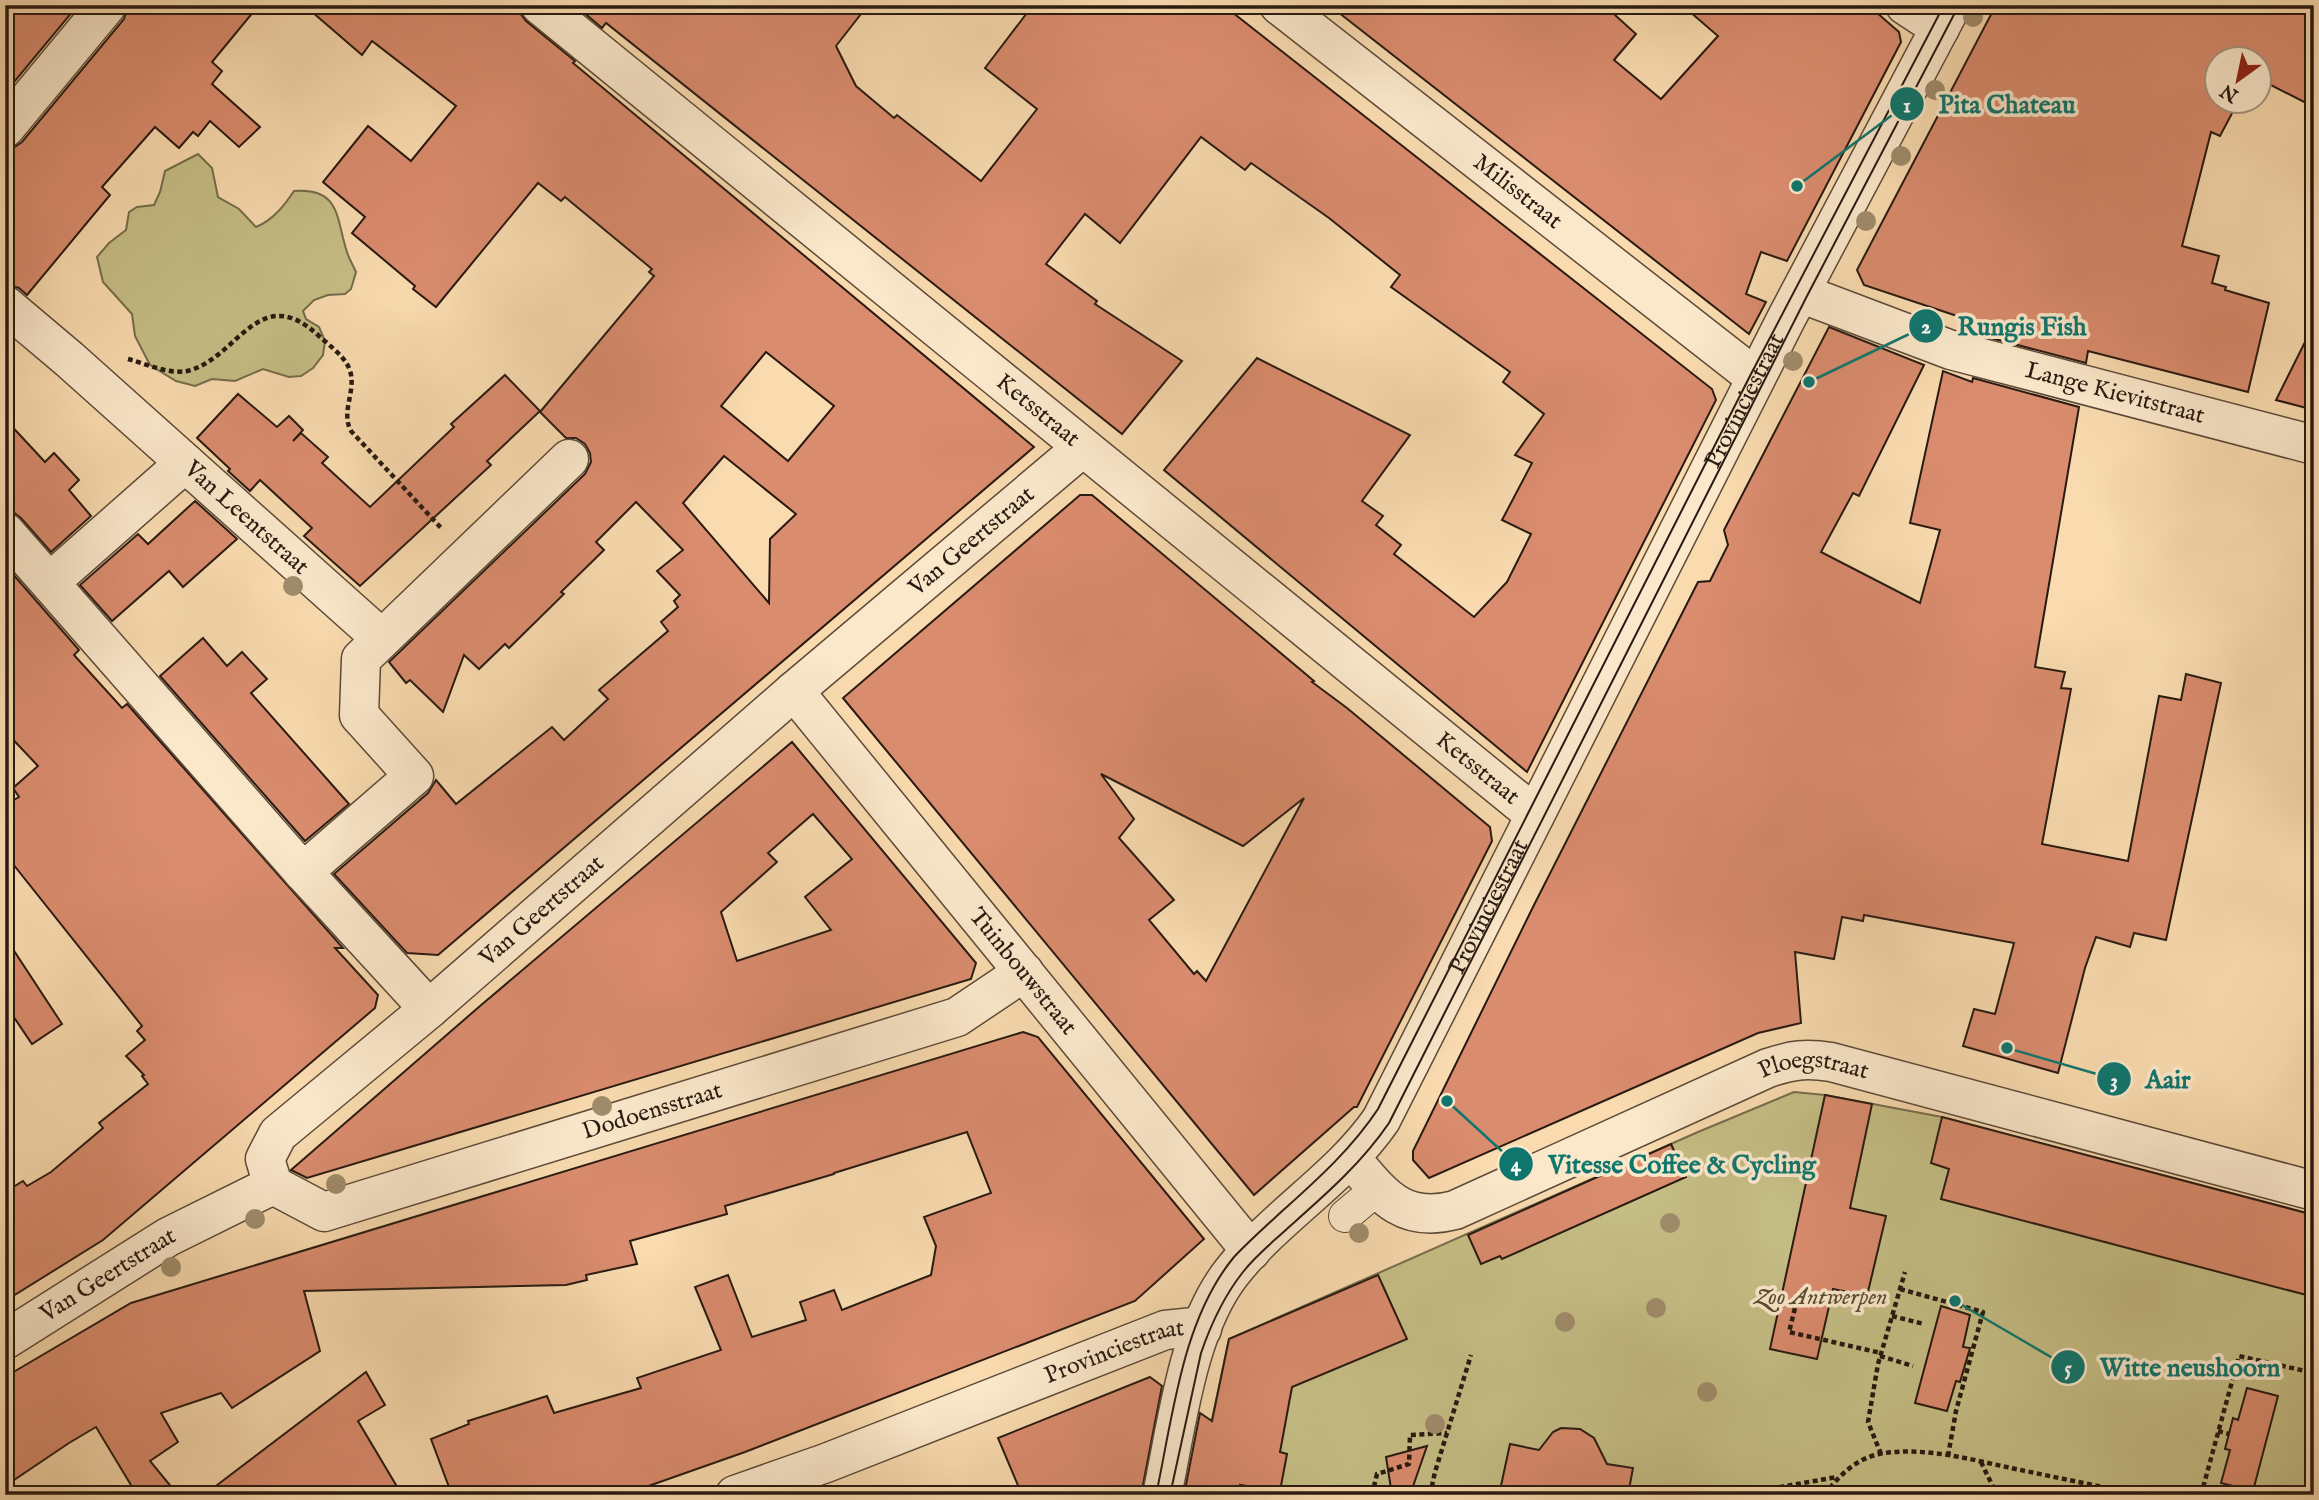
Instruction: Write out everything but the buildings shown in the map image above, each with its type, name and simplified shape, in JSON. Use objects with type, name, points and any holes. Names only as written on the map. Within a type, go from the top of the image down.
[{"type":"street","points":[[5,128],[107,5]]},
{"type":"street","name":"Ketsstraat","points":[[540,5],[1535,816]]},
{"type":"street","name":"Milisstraat","points":[[1279,5],[1756,378]]},
{"type":"street","points":[[1905,5],[1946,17]]},
{"type":"street","name":"Provinciestraat","points":[[735,1495],[826,1464],[1165,1330],[1194,1327],[1202,1329],[1222,1287],[1251,1251],[1351,1158],[1381,1120],[1756,378],[1946,17]]},
{"type":"street","name":"Lange Kievitstraat","points":[[1800,293],[1951,350],[2314,445]]},
{"type":"street","points":[[5,305],[185,463]]},
{"type":"street","name":"Van Geertstraat","points":[[5,1340],[168,1237],[273,1185],[265,1159],[278,1134],[429,1009],[794,691],[1082,448]]},
{"type":"street","points":[[303,872],[414,776],[359,715],[361,659],[569,459]]},
{"type":"street","name":"Van Leentstraat","points":[[50,582],[185,463],[381,638]]},
{"type":"street","points":[[5,532],[303,872],[429,1009]]},
{"type":"street","name":"Tuinbouwstraat","points":[[794,691],[1251,1251]]},
{"type":"street","name":"Dodoensstraat","points":[[273,1185],[324,1212],[957,1017],[1024,972]]},
{"type":"street","name":"Ploegstraat","points":[[1351,1158],[1390,1201],[1414,1213],[1441,1214],[1768,1068],[1807,1058],[1831,1062],[2314,1191]]},
{"type":"street","points":[[1162,1495],[1189,1369],[1202,1329]]},
{"type":"path","points":[[125,358],[170,371],[187,371],[205,365],[252,326],[274,316],[292,317],[313,330],[349,367],[352,389],[347,424],[351,431],[468,556]]},
{"type":"path","points":[[1881,1454],[1868,1422],[1880,1355],[1905,1272]]},
{"type":"path","points":[[1900,1289],[1983,1312],[1966,1366],[1948,1456]]},
{"type":"path","points":[[1797,1300],[1789,1332],[1913,1366]]},
{"type":"path","points":[[1892,1315],[1924,1324]]},
{"type":"path","points":[[1430,1495],[1471,1354]]},
{"type":"path","points":[[2201,1495],[2239,1356],[2314,1373]]},
{"type":"path","points":[[2218,1431],[2229,1434]]},
{"type":"path","points":[[1371,1495],[1377,1474],[1409,1464],[1410,1435],[1447,1433]]},
{"type":"path","points":[[1825,1495],[1838,1476],[1856,1464],[1881,1454],[1914,1451],[2141,1495]]},
{"type":"path","points":[[2311,1495],[2314,1456]]},
{"type":"path","points":[[1981,1462],[1997,1495]]},
{"type":"path","points":[[1737,1488],[1763,1490],[1838,1476]]},
{"type":"green space","points":[[198,154],[212,168],[218,197],[239,209],[256,227],[278,212],[294,191],[321,194],[334,208],[356,272],[351,289],[345,294],[328,295],[314,300],[303,311],[306,319],[319,327],[325,341],[323,355],[313,368],[301,376],[289,377],[263,369],[235,381],[212,379],[195,386],[176,381],[150,365],[135,336],[132,314],[103,282],[97,257],[126,230],[129,212],[137,207],[154,205],[165,171]]},
{"type":"green space","name":"Zoo Antwerpen","points":[[1794,1092],[1825,1095],[1942,1117],[2314,1215],[2314,1495],[1196,1495],[1229,1339]]},
{"type":"tram line","points":[[1156,1495],[1182,1370],[1202,1310],[1216,1282],[1234,1257],[1346,1150],[1378,1109],[1751,374],[1944,5]]},
{"type":"tram line","points":[[1170,1495],[1201,1353],[1219,1311],[1248,1266],[1342,1178],[1367,1152],[1389,1123],[1807,296],[1959,5]]},
{"type":"place","name":"Pita Chateau","points":[[1797,186]]},
{"type":"place","name":"Rungis Fish","points":[[1809,382]]},
{"type":"place","name":"Aair","points":[[2007,1048]]},
{"type":"place","name":"Vitesse Coffee & Cycling","points":[[1447,1101]]},
{"type":"place","name":"Witte neushoorn","points":[[1955,1301]]}]
